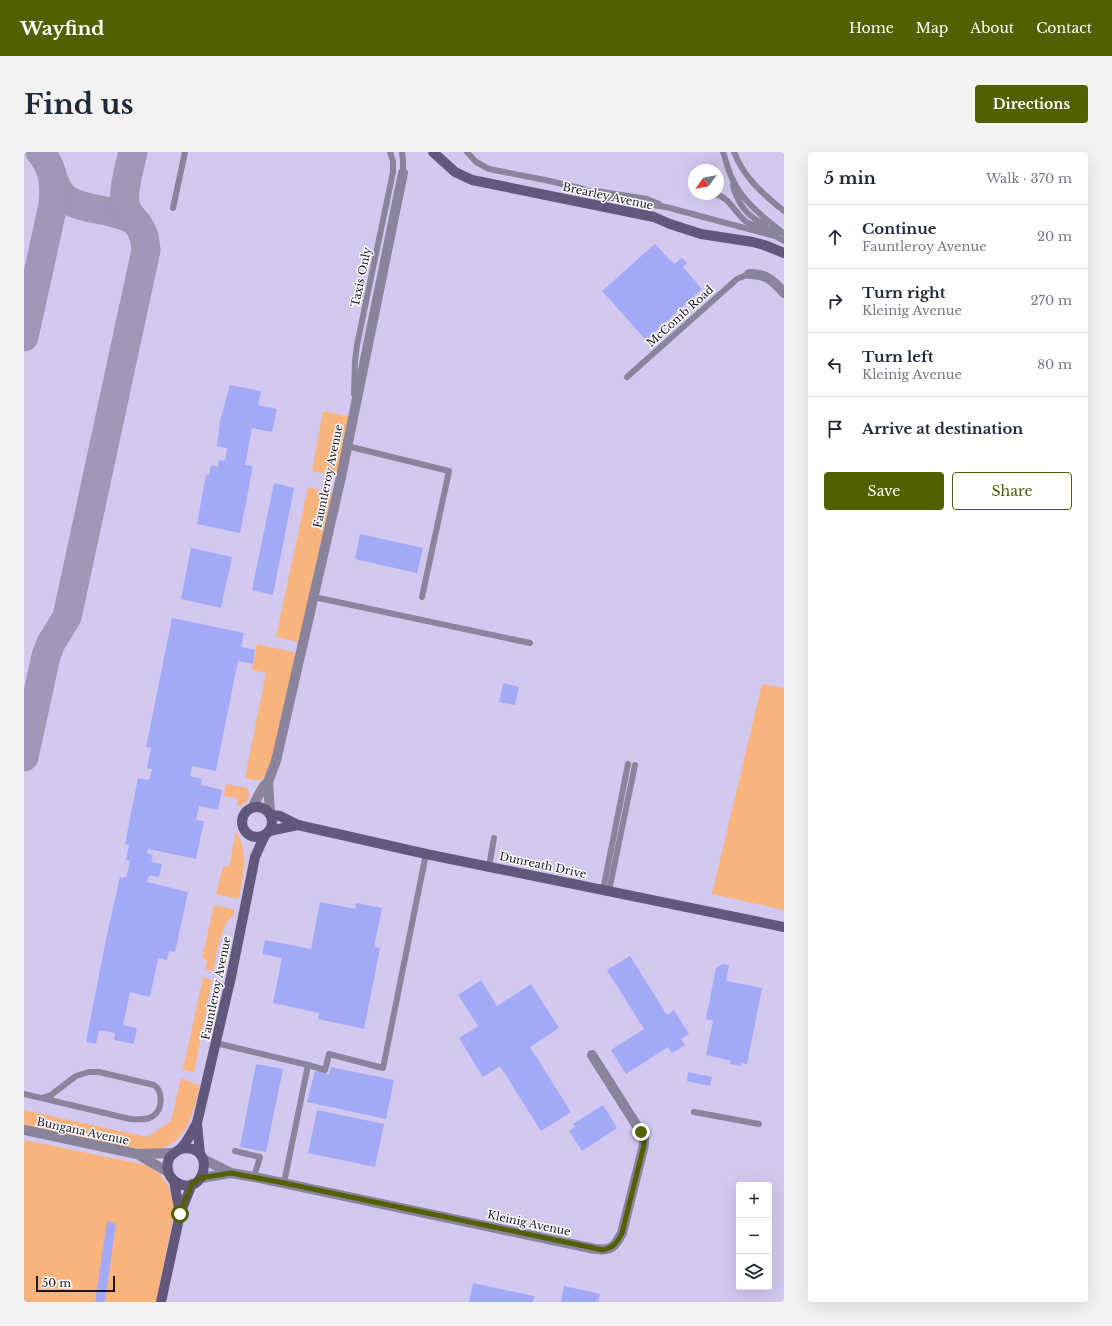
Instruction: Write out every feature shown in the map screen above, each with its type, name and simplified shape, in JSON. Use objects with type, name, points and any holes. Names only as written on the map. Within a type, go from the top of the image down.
[{"type":"main road","name":"Brearley Avenue","points":[[433,152],[455,172],[472,180],[654,217],[701,234],[754,242],[784,253]]},
{"type":"main road","points":[[253,806],[264,808],[271,814],[273,822],[267,833],[257,837],[248,834],[243,827],[242,818],[246,811],[253,806]]},
{"type":"main road","name":"Dunreath Drive","points":[[271,814],[280,816],[298,825],[426,854],[784,926]]},
{"type":"main road","name":"Dunreath Drive","points":[[267,833],[298,825]]},
{"type":"main road","name":"Fauntleroy Avenue","points":[[201,1157],[197,1123],[216,1043],[255,857],[267,833]]},
{"type":"main road","name":"Fauntleroy Avenue","points":[[248,834],[251,839],[255,857]]},
{"type":"main road","name":"Fauntleroy Avenue","points":[[177,1151],[197,1123]]},
{"type":"main road","points":[[161,1302],[180,1214],[192,1184],[200,1178],[204,1170],[201,1157],[190,1148],[177,1151],[168,1163],[180,1214]]},
{"type":"main road","points":[[171,1176],[182,1184],[192,1184]]},
{"type":"street","name":"Fauntleroy Avenue","points":[[253,806],[263,787],[268,782],[276,761],[314,598],[347,446],[403,173]]},
{"type":"street","points":[[749,274],[762,275],[768,278],[784,293]]},
{"type":"street","name":"Fauntleroy Avenue","points":[[268,782],[271,814]]},
{"type":"street","name":"Kleinig Avenue","points":[[201,1157],[231,1173],[595,1249],[603,1250],[612,1248],[618,1242],[622,1233],[644,1145],[644,1138],[592,1055]]},
{"type":"street","name":"Bungana Avenue","points":[[24,1130],[137,1154],[177,1151]]},
{"type":"street","name":"Bungana Avenue","points":[[137,1154],[171,1176]]},
{"type":"street","name":"Kleinig Avenue","points":[[200,1178],[231,1173]]},
{"type":"lane","points":[[173,208],[185,152]]},
{"type":"lane","name":"Taxis Only","points":[[354,408],[355,361],[357,345],[393,172],[393,162],[390,152]]},
{"type":"lane","points":[[402,152],[403,173]]},
{"type":"lane","points":[[467,152],[472,159],[484,167],[580,188],[647,199],[666,207],[775,236],[784,241]]},
{"type":"lane","points":[[722,152],[732,179],[743,196],[755,211],[784,234]]},
{"type":"lane","points":[[734,152],[739,165],[749,179],[784,211]]},
{"type":"lane","points":[[724,198],[750,224],[784,234]]},
{"type":"lane","name":"McComb Road","points":[[627,377],[737,279],[749,274]]},
{"type":"lane","points":[[347,446],[449,471],[422,597]]},
{"type":"lane","points":[[314,598],[530,643]]},
{"type":"lane","points":[[606,890],[628,764]]},
{"type":"lane","points":[[606,890],[635,765]]},
{"type":"lane","points":[[489,866],[494,838]]},
{"type":"lane","points":[[216,1043],[325,1070],[328,1054],[383,1068],[426,854]]},
{"type":"lane","points":[[284,1183],[308,1065]]},
{"type":"lane","points":[[24,1094],[140,1120],[152,1117],[156,1114],[161,1095],[160,1090],[154,1085],[99,1072],[89,1072],[76,1076],[51,1096],[42,1098]]},
{"type":"lane","points":[[694,1112],[759,1124]]},
{"type":"lane","points":[[235,1151],[260,1157],[254,1177]]},
{"type":"shaded area","points":[[24,152],[784,152],[784,1302],[24,1302]]},
{"type":"shaded area","points":[[323,411],[352,417],[341,477],[312,471]]},
{"type":"shaded area","points":[[308,487],[332,494],[299,642],[276,637]]},
{"type":"shaded area","points":[[257,644],[297,653],[269,771],[264,778],[259,780],[245,778],[266,673],[252,670]]},
{"type":"shaded area","points":[[762,684],[784,688],[784,910],[712,894]]},
{"type":"shaded area","points":[[226,784],[247,788],[249,794],[248,800],[237,806],[238,798],[224,796]]},
{"type":"shaded area","points":[[236,832],[243,848],[244,856],[244,873],[239,899],[216,894],[223,866],[229,867]]},
{"type":"shaded area","points":[[214,905],[235,910],[233,916],[225,926],[222,933],[213,971],[205,969],[207,960],[202,958]]},
{"type":"shaded area","points":[[203,977],[212,980],[194,1072],[183,1070]]},
{"type":"shaded area","points":[[181,1078],[200,1086],[198,1095],[189,1122],[184,1130],[172,1144],[163,1148],[156,1150],[144,1150],[24,1126],[24,1110],[147,1137],[171,1121]]},
{"type":"shaded area","points":[[24,1140],[146,1165],[160,1174],[169,1187],[175,1208],[156,1302],[24,1302]]},
{"type":"building","points":[[655,244],[674,264],[682,258],[687,263],[683,267],[702,289],[646,340],[602,291]]},
{"type":"building","points":[[230,385],[261,391],[258,405],[277,409],[272,432],[252,428],[245,465],[253,466],[240,533],[197,524],[206,475],[209,475],[211,465],[218,467],[219,460],[225,461],[227,448],[217,446],[220,421]]},
{"type":"building","points":[[274,483],[294,488],[273,595],[252,590]]},
{"type":"building","points":[[360,534],[423,548],[417,573],[355,559]]},
{"type":"building","points":[[191,548],[232,557],[221,608],[181,599]]},
{"type":"building","points":[[172,618],[244,633],[241,647],[255,650],[253,664],[238,661],[216,771],[192,766],[190,776],[202,779],[201,785],[222,790],[218,810],[199,806],[196,820],[204,821],[196,859],[148,849],[147,853],[153,855],[151,862],[162,864],[159,877],[149,875],[147,882],[188,892],[175,952],[169,951],[167,960],[158,958],[150,997],[130,992],[123,1025],[137,1028],[134,1044],[114,1040],[115,1033],[99,1030],[96,1044],[86,1042],[120,877],[126,878],[130,861],[126,860],[129,845],[125,844],[138,778],[149,780],[152,769],[147,768],[151,748],[146,747]]},
{"type":"building","points":[[503,683],[519,687],[515,705],[499,702]]},
{"type":"building","points":[[320,902],[355,909],[356,903],[382,908],[374,947],[380,948],[364,1029],[318,1019],[319,1013],[273,1003],[282,958],[262,954],[265,940],[311,949]]},
{"type":"building","points":[[630,956],[667,1015],[674,1010],[689,1034],[681,1039],[685,1045],[672,1053],[668,1047],[626,1074],[611,1050],[644,1029],[607,970]]},
{"type":"building","points":[[722,964],[729,965],[726,981],[762,988],[747,1064],[741,1063],[741,1066],[730,1064],[731,1061],[706,1055],[713,1021],[706,1019],[716,968]]},
{"type":"building","points":[[481,980],[497,1006],[531,984],[559,1028],[530,1047],[571,1112],[541,1131],[500,1066],[483,1077],[459,1038],[478,1026],[458,995]]},
{"type":"building","points":[[256,1064],[283,1069],[266,1152],[240,1147]]},
{"type":"building","points":[[331,1067],[394,1080],[386,1119],[307,1102],[315,1071],[329,1074]]},
{"type":"building","points":[[688,1072],[712,1077],[710,1086],[687,1081]]},
{"type":"building","points":[[603,1105],[617,1128],[582,1151],[569,1131],[575,1127],[573,1124]]},
{"type":"building","points":[[317,1110],[384,1124],[375,1167],[308,1153]]},
{"type":"building","points":[[107,1221],[116,1223],[105,1302],[95,1302]]},
{"type":"building","points":[[473,1283],[534,1296],[533,1302],[469,1302]]},
{"type":"building","points":[[564,1286],[600,1294],[598,1302],[561,1302]]},
{"type":"taxiway","points":[[24,337],[53,205],[54,191],[51,171],[45,158],[40,152]]},
{"type":"taxiway","points":[[24,757],[46,656],[51,643],[67,617],[146,250],[142,231],[128,212],[125,202],[126,180],[133,152]]},
{"type":"taxiway","points":[[54,181],[61,194],[71,202],[89,208],[108,211],[128,217],[136,222]]},
{"type":"route","points":[[180,1214],[192,1184],[200,1178],[231,1173],[603,1250],[612,1248],[618,1242],[622,1233],[644,1145],[644,1138],[641,1132]]}]
